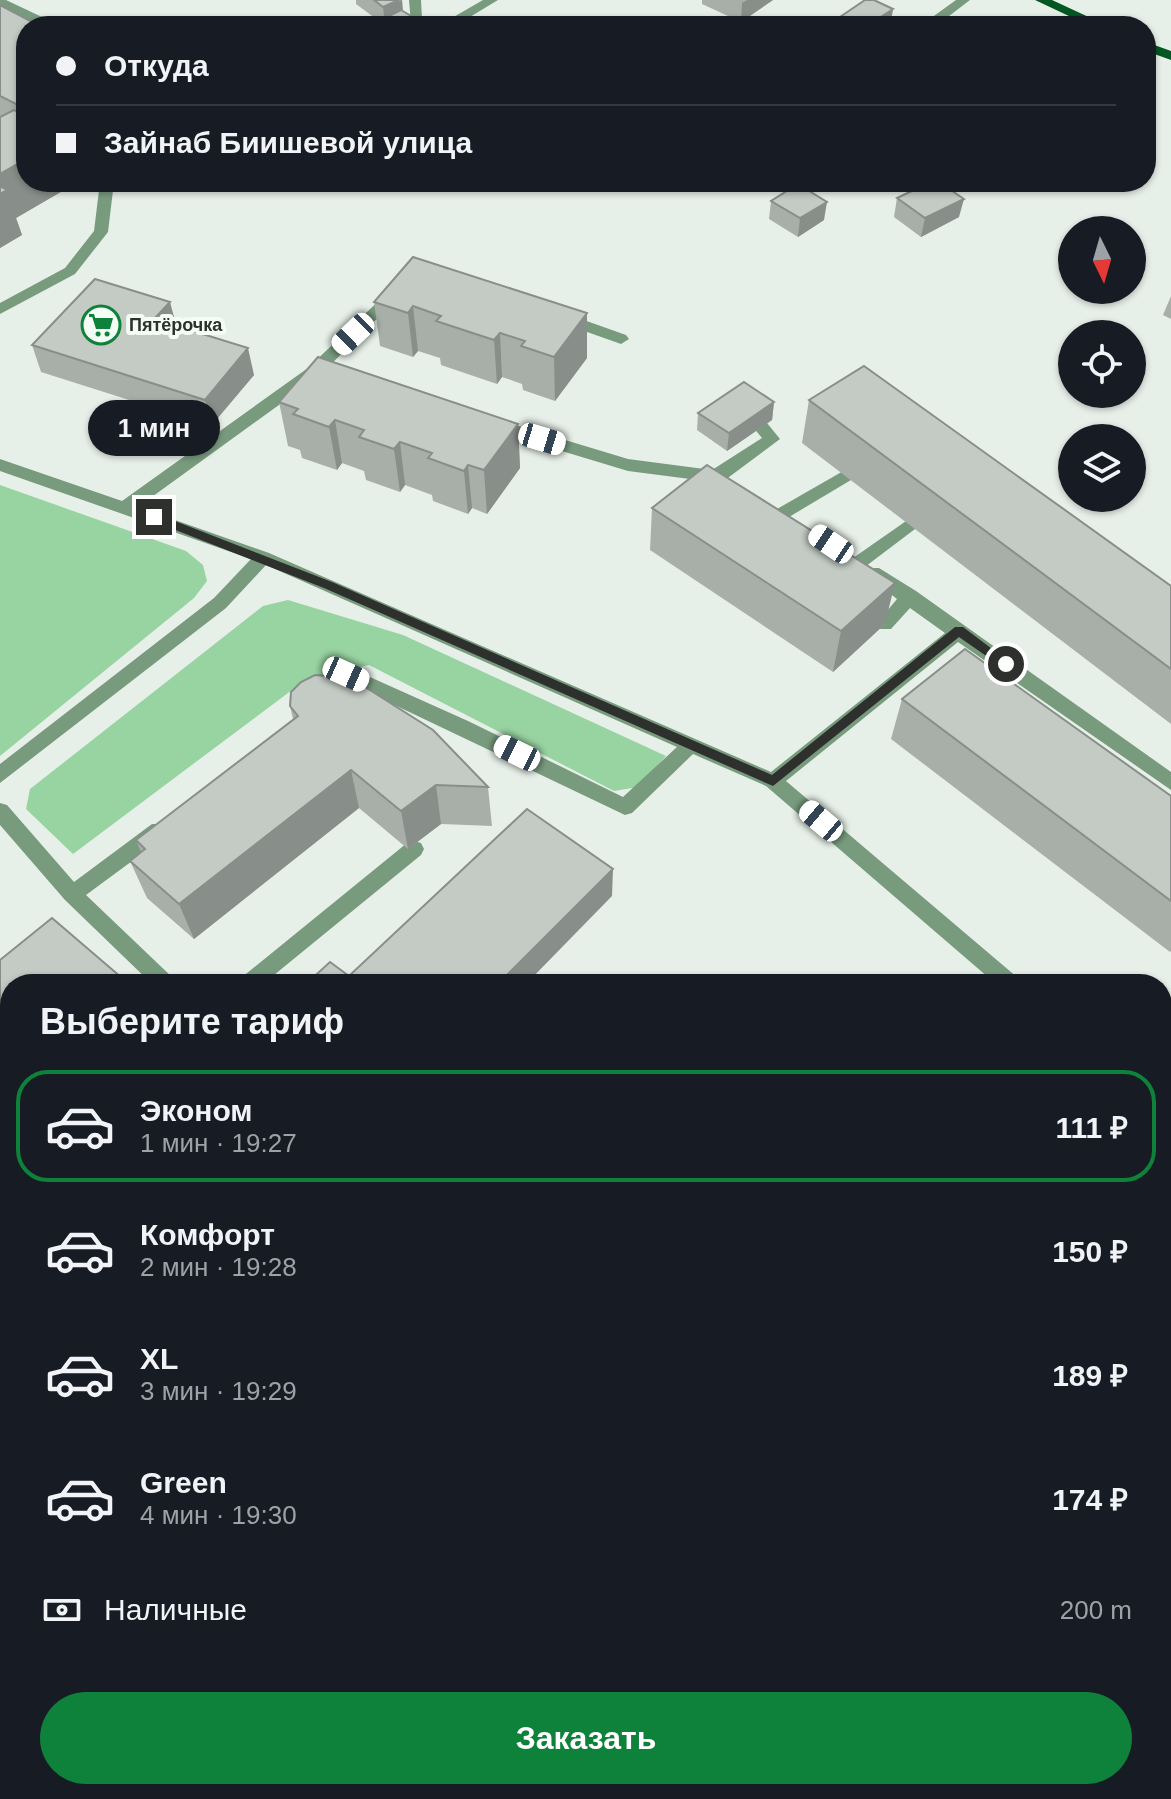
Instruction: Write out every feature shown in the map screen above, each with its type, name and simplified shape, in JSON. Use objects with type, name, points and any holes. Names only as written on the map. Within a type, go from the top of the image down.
[{"type":"main road","points":[[1041,0],[1078,16]]},
{"type":"street","points":[[463,16],[492,0]]},
{"type":"street","points":[[941,16],[964,0]]},
{"type":"street","points":[[0,2],[32,16]]},
{"type":"street","points":[[0,309],[70,271],[101,232],[106,192]]},
{"type":"street","points":[[126,507],[323,373],[409,279]]},
{"type":"street","points":[[553,314],[621,339]]},
{"type":"street","points":[[479,420],[628,465],[717,475],[739,489]]},
{"type":"street","points":[[717,475],[772,439],[761,427]]},
{"type":"street","points":[[0,465],[263,557],[773,781],[999,974]]},
{"type":"street","points":[[806,527],[778,510],[845,476]]},
{"type":"street","points":[[827,587],[851,558],[909,525]]},
{"type":"street","points":[[0,775],[220,603],[263,557]]},
{"type":"street","points":[[851,558],[910,596],[1171,782]]},
{"type":"street","points":[[885,624],[910,596]]},
{"type":"street","points":[[773,781],[959,631]]},
{"type":"street","points":[[346,674],[461,726],[625,807],[691,745]]},
{"type":"street","points":[[0,811],[72,894],[156,974]]},
{"type":"street","points":[[72,894],[171,822]]},
{"type":"street","points":[[260,974],[414,849]]},
{"type":"green space","points":[[0,485],[186,551],[203,565],[207,581],[194,598],[0,756]]},
{"type":"green space","points":[[288,600],[403,635],[666,756],[638,787],[614,791],[369,665],[308,678],[73,854],[26,809],[30,789],[263,606]]},
{"type":"building","points":[[374,0],[399,0],[383,7]]},
{"type":"building","points":[[865,0],[874,0],[893,9],[882,16],[841,16]]},
{"type":"building","points":[[0,5],[21,16],[16,16],[16,104],[0,96]]},
{"type":"building","points":[[401,10],[411,16],[389,16]]},
{"type":"building","points":[[16,111],[16,165],[0,174],[0,117]]},
{"type":"building","points":[[785,192],[811,192],[827,202],[800,218],[771,201]]},
{"type":"building","points":[[910,192],[954,192],[964,199],[925,218],[897,198]]},
{"type":"building","points":[[413,257],[587,313],[554,357],[521,346],[525,341],[500,333],[494,340],[436,321],[441,316],[413,306],[408,313],[374,302]]},
{"type":"building","points":[[95,279],[170,302],[154,319],[248,348],[205,400],[32,345]]},
{"type":"building","points":[[318,357],[518,424],[484,470],[468,465],[464,471],[428,458],[432,453],[400,442],[394,449],[359,437],[364,430],[335,420],[329,427],[293,414],[298,409],[279,402]]},
{"type":"building","points":[[864,366],[1058,505],[1058,512],[1068,512],[1171,586],[1171,669],[809,400]]},
{"type":"building","points":[[744,382],[774,402],[729,433],[698,413]]},
{"type":"building","points":[[707,465],[895,583],[841,631],[652,508]]},
{"type":"building","points":[[965,649],[1171,796],[1171,901],[902,699]]},
{"type":"building","points":[[315,675],[365,687],[433,730],[488,787],[436,785],[401,811],[351,770],[179,904],[130,861],[145,849],[136,840],[298,716],[290,706],[291,692]]},
{"type":"building","points":[[527,809],[613,869],[508,974],[351,974]]},
{"type":"building","points":[[52,918],[117,974],[0,974],[0,960]]},
{"type":"building","points":[[330,962],[346,974],[317,974]]},
{"type":"place","name":"Пятёрочка","points":[[101,325]]},
{"type":"route","points":[[154,517],[263,557],[773,781],[959,631],[1006,664]]}]
